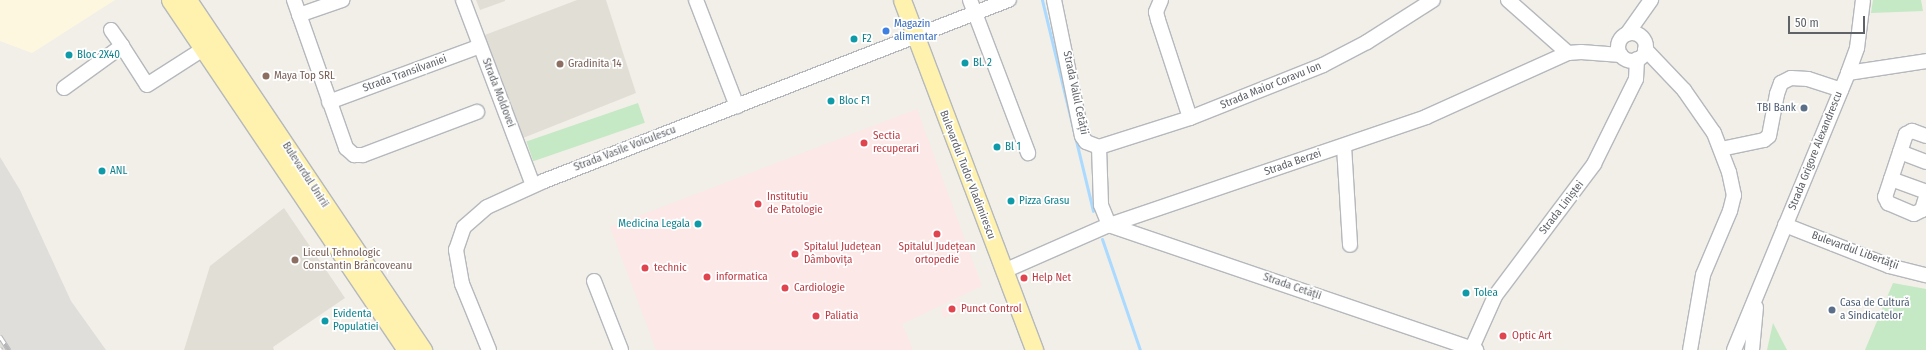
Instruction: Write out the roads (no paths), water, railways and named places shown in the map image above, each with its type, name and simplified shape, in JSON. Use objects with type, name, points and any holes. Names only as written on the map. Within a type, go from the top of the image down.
[{"type":"main road","name":"Bulevardul Unirii","points":[[170,0],[210,45],[423,350]]},
{"type":"main road","name":"Bulevardul Unirii","points":[[188,0],[210,45],[406,350]]},
{"type":"main road","name":"Bulevardul Tudor Vladimirescu","points":[[902,0],[1034,350]]},
{"type":"street","points":[[294,0],[346,148],[354,155],[363,155],[477,112]]},
{"type":"street","points":[[299,15],[342,0]]},
{"type":"street","name":"Strada Moldovei","points":[[463,0],[533,185]]},
{"type":"street","points":[[696,0],[737,106]]},
{"type":"street","points":[[970,0],[1028,153]]},
{"type":"street","name":"Strada Vasile Voiculescu","points":[[490,350],[467,298],[457,266],[456,250],[459,237],[474,216],[487,207],[533,185],[1008,0]]},
{"type":"street","name":"Strada Valul Cetății","points":[[1054,0],[1082,136],[1086,142],[1098,147],[1101,205],[1109,225]]},
{"type":"street","points":[[1162,0],[1156,12],[1190,118]]},
{"type":"street","name":"Strada Maior Coravu Ion","points":[[1098,147],[1190,118],[1336,60],[1433,0]]},
{"type":"street","points":[[1508,0],[1575,52]]},
{"type":"street","name":"Strada Grigore Alexandrescu","points":[[1734,350],[1848,73],[1857,48],[1863,0]]},
{"type":"street","points":[[1623,44],[1648,5]]},
{"type":"street","points":[[1623,44],[1629,60],[1641,52],[1648,5]]},
{"type":"street","points":[[110,30],[147,85],[210,45]]},
{"type":"street","points":[[1623,44],[1638,35],[1641,52]]},
{"type":"street","name":"Strada Berzei","points":[[1004,271],[1109,225],[1426,117],[1575,52],[1623,44]]},
{"type":"street","points":[[64,88],[122,46]]},
{"type":"street","name":"Strada Transilvaniei","points":[[329,102],[480,46]]},
{"type":"street","points":[[1641,52],[1657,61],[1684,90],[1714,133],[1732,183],[1733,202],[1703,274],[1690,350]]},
{"type":"street","name":"Strada Liniștei","points":[[1473,349],[1495,296],[1594,164],[1636,79],[1641,52]]},
{"type":"street","points":[[1848,73],[1926,61]]},
{"type":"street","points":[[1721,149],[1764,140],[1769,136],[1777,94],[1781,83],[1791,78],[1808,79],[1841,90]]},
{"type":"street","points":[[1926,136],[1912,131],[1906,134],[1885,196],[1888,203],[1914,214],[1922,210],[1926,197]]},
{"type":"street","points":[[1344,146],[1350,245]]},
{"type":"street","points":[[1900,152],[1926,162]]},
{"type":"street","points":[[1891,179],[1926,192]]},
{"type":"street","name":"Strada Cetății","points":[[1109,225],[1473,349]]},
{"type":"street","name":"Bulevardul Libertății","points":[[1785,225],[1889,266],[1926,275]]},
{"type":"street","points":[[594,281],[621,350]]},
{"type":"street","name":"Strada Grigore Alexandrescu","points":[[1752,350],[1756,298]]},
{"type":"waterway","points":[[1042,0],[1093,211]]},
{"type":"waterway","points":[[1102,239],[1140,350]]},
{"type":"railway","points":[[0,336],[9,350]]},
{"type":"place","name":"Magazin alimentar","points":[[886,31]]},
{"type":"place","name":"F2","points":[[854,39]]},
{"type":"place","name":"Bloc 2X40","points":[[69,55]]},
{"type":"place","name":"Bl. 2","points":[[965,63]]},
{"type":"place","name":"Gradinita 14","points":[[560,64]]},
{"type":"place","name":"Maya Top SRL","points":[[266,76]]},
{"type":"place","name":"Bloc F1","points":[[831,101]]},
{"type":"place","name":"TBI Bank","points":[[1804,108]]},
{"type":"place","name":"Sectia recuperari","points":[[864,143]]},
{"type":"place","name":"Bl 1","points":[[997,147]]},
{"type":"place","name":"ANL","points":[[102,171]]},
{"type":"place","name":"Pizza Grasu","points":[[1011,201]]},
{"type":"place","name":"Institutiu de Patologie","points":[[758,204]]},
{"type":"place","name":"Medicina Legala","points":[[698,224]]},
{"type":"place","name":"Spitalul Județean ortopedie","points":[[937,234]]},
{"type":"place","name":"Spitalul Județean Dâmbovița","points":[[795,254]]},
{"type":"place","name":"Liceul Tehnologic Constantin Brâncoveanu","points":[[295,260]]},
{"type":"place","name":"technic","points":[[645,268]]},
{"type":"place","name":"informatica","points":[[707,277]]},
{"type":"place","name":"Help Net","points":[[1024,278]]},
{"type":"place","name":"Cardiologie","points":[[785,288]]},
{"type":"place","name":"Tolea","points":[[1466,293]]},
{"type":"place","name":"Punct Control","points":[[952,309]]},
{"type":"place","name":"Casa de Cultură a Sindicatelor","points":[[1832,310]]},
{"type":"place","name":"Paliatia","points":[[816,316]]},
{"type":"place","name":"Evidenta Populatiei","points":[[325,321]]},
{"type":"place","name":"Optic Art","points":[[1503,336]]}]
